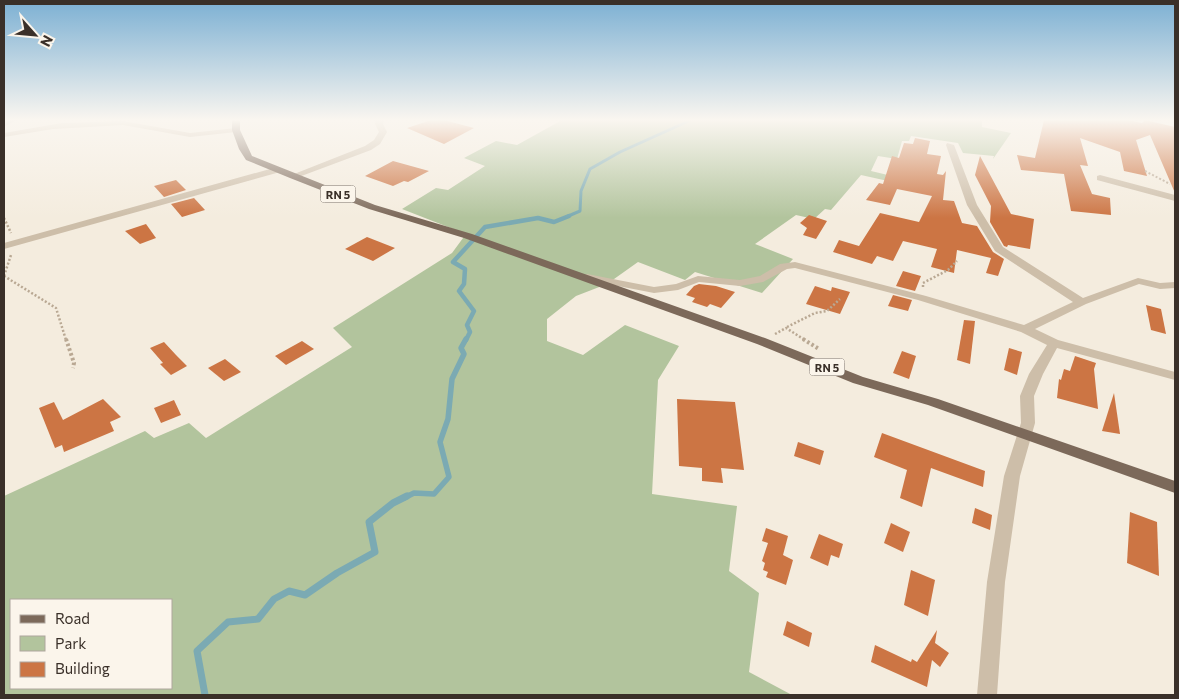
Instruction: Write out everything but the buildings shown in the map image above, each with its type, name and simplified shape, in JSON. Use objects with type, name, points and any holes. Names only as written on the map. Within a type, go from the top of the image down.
[{"type":"main road","name":"RN 5","points":[[245,153],[249,158],[372,207],[474,239],[577,275],[649,303],[761,341],[858,380],[933,402],[1175,487]]},
{"type":"street","points":[[293,176],[353,153]]},
{"type":"street","points":[[953,153],[972,205],[999,248],[1012,259],[1082,302]]},
{"type":"street","points":[[4,246],[277,170]]},
{"type":"street","points":[[1100,178],[1175,198]]},
{"type":"street","points":[[577,275],[654,290],[678,287],[698,279],[740,283],[763,279],[784,266],[791,264],[922,298],[1025,329],[1054,343],[1175,376]]},
{"type":"street","points":[[1025,329],[1082,302],[1138,281],[1160,286],[1175,285]]},
{"type":"street","points":[[987,695],[996,582],[1012,476],[1028,423],[1028,396],[1036,374],[1054,343]]},
{"type":"path","points":[[1145,171],[1175,186]]},
{"type":"path","points":[[4,218],[15,243],[4,276],[56,308],[74,363],[73,368]]},
{"type":"path","points":[[922,298],[923,283],[948,270],[957,261]]},
{"type":"path","points":[[786,328],[815,314],[827,311],[840,299]]},
{"type":"green space","points":[[474,153],[899,153],[897,159],[878,156],[871,171],[909,180],[906,185],[861,175],[831,210],[825,209],[814,219],[796,215],[755,244],[793,259],[762,293],[695,272],[685,280],[638,262],[607,284],[576,296],[547,319],[547,341],[583,355],[625,325],[679,346],[658,380],[652,494],[737,506],[729,571],[759,593],[749,672],[792,695],[4,695],[4,496],[145,431],[154,438],[189,423],[206,438],[352,347],[333,328],[452,253],[466,234],[402,209],[436,188],[448,190],[485,166],[464,158]]},
{"type":"green space","points":[[963,153],[997,153],[993,159],[994,156]]},
{"type":"waterway","points":[[566,217],[580,211],[581,191],[590,169],[619,153]]},
{"type":"waterway","points":[[466,340],[470,332],[467,325],[474,311],[459,291],[464,284],[465,269],[453,262],[485,227],[538,218],[554,222],[569,216]]},
{"type":"waterway","points":[[404,498],[414,493],[434,494],[449,477],[440,442],[448,419],[452,379],[464,354],[461,348],[466,339]]},
{"type":"waterway","points":[[205,695],[197,651],[228,622],[258,619],[274,599],[289,591],[305,595],[337,573],[375,552],[369,522],[393,503],[407,496]]}]
